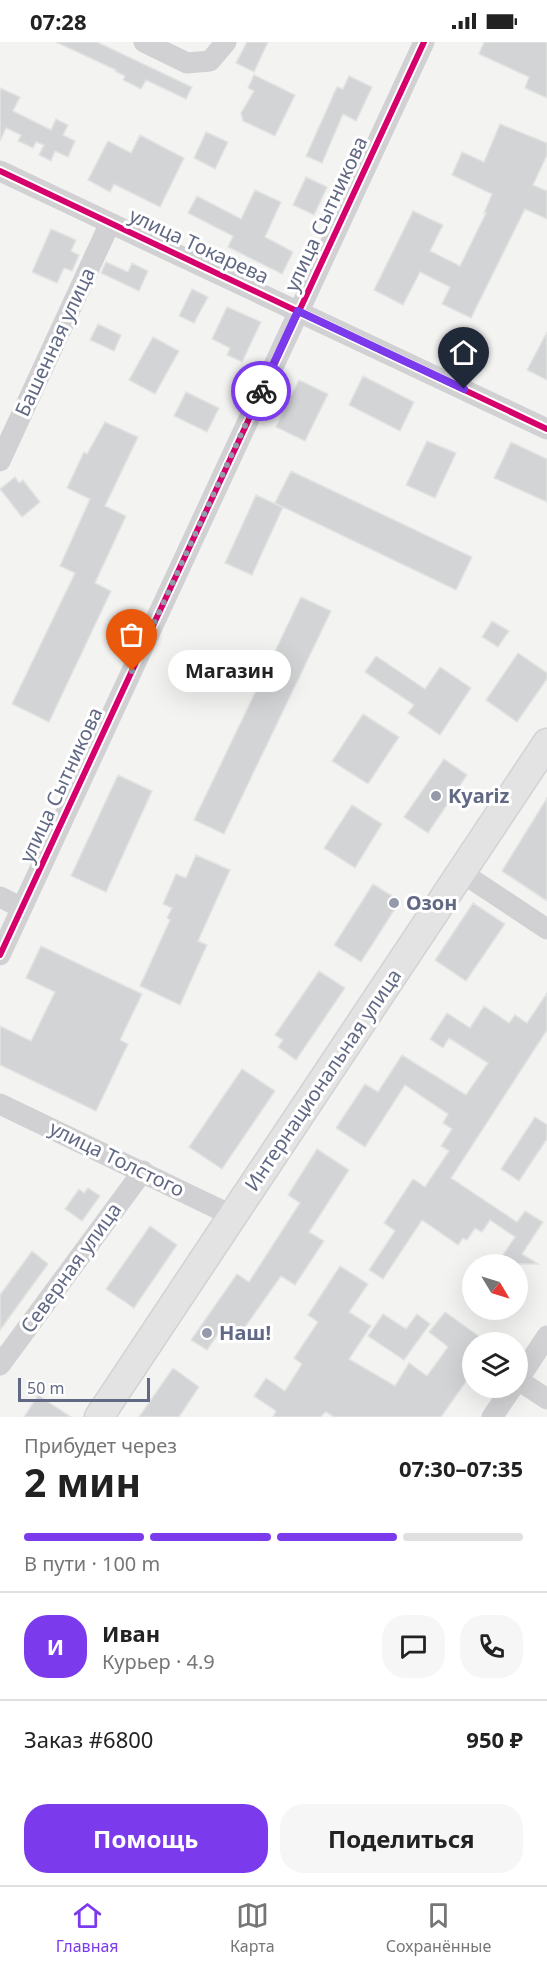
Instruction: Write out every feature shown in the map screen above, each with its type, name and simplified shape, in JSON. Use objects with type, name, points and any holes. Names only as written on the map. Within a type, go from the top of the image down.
[{"type":"main road","name":"Интернациональная улица","points":[[99,1417],[547,743]]},
{"type":"street","points":[[144,42],[187,63],[210,61],[226,42]]},
{"type":"street","name":"улица Сытникова","points":[[0,955],[424,42]]},
{"type":"street","name":"улица Токарева","points":[[0,171],[547,429]]},
{"type":"street","name":"Башенная улица","points":[[0,462],[7,425],[110,223]]},
{"type":"street","points":[[461,872],[547,929]]},
{"type":"street","points":[[0,897],[22,908]]},
{"type":"street","name":"улица Толстого","points":[[0,1104],[233,1215]]},
{"type":"street","name":"Северная улица","points":[[0,1365],[143,1171]]},
{"type":"street","points":[[528,1365],[547,1336]]},
{"type":"street","points":[[528,1387],[547,1399]]},
{"type":"street","points":[[492,1417],[505,1398]]},
{"type":"building","points":[[56,42],[97,42],[192,87],[186,99],[146,80],[141,89],[123,80],[125,76],[116,70]]},
{"type":"building","points":[[247,42],[268,42],[254,72],[236,63]]},
{"type":"building","points":[[484,42],[547,42],[547,98],[525,88],[529,77],[479,54]]},
{"type":"building","points":[[254,75],[295,95],[275,136],[243,121],[241,113],[254,91],[248,88]]},
{"type":"building","points":[[349,76],[372,87],[356,121],[343,114],[322,163],[306,156],[337,87],[343,89]]},
{"type":"building","points":[[0,88],[20,97],[13,111],[51,130],[56,119],[68,125],[63,135],[75,141],[68,157],[55,151],[51,161],[39,155],[44,145],[36,142],[33,148],[18,141],[21,135],[6,128],[0,141]]},
{"type":"building","points":[[500,124],[547,143],[547,155],[533,185],[547,191],[547,219],[525,209],[471,318],[442,304],[450,287],[420,272],[403,305],[374,290],[413,211],[443,225],[430,251],[460,266],[486,213],[484,213],[492,194],[452,175],[462,152],[484,162]]},
{"type":"building","points":[[206,132],[228,142],[215,169],[194,158]]},
{"type":"building","points":[[140,135],[184,158],[160,207],[114,184],[110,192],[88,180],[108,141],[131,153]]},
{"type":"building","points":[[306,177],[327,187],[314,215],[293,205]]},
{"type":"building","points":[[255,190],[281,202],[265,237],[293,252],[282,274],[228,247],[233,236],[188,213],[197,196],[241,219]]},
{"type":"building","points":[[51,229],[76,240],[71,251],[79,255],[72,271],[64,268],[57,283],[32,272]]},
{"type":"building","points":[[106,262],[128,272],[132,263],[148,271],[139,291],[101,273]]},
{"type":"building","points":[[192,289],[208,297],[194,323],[179,316]]},
{"type":"building","points":[[227,307],[261,322],[242,362],[227,355],[230,348],[212,339]]},
{"type":"building","points":[[98,324],[121,335],[114,351],[90,340]]},
{"type":"building","points":[[547,332],[547,380],[527,370]]},
{"type":"building","points":[[153,337],[179,351],[155,394],[129,380]]},
{"type":"building","points":[[363,376],[414,402],[400,431],[349,405]]},
{"type":"building","points":[[299,380],[328,394],[305,441],[276,427]]},
{"type":"building","points":[[186,392],[219,408],[207,432],[174,416]]},
{"type":"building","points":[[105,422],[138,437],[105,506],[126,516],[95,583],[111,591],[49,722],[12,704],[75,573],[60,566],[90,499],[67,488],[84,452],[87,454]]},
{"type":"building","points":[[427,441],[456,453],[435,498],[406,485]]},
{"type":"building","points":[[511,442],[547,459],[547,502],[494,478]]},
{"type":"building","points":[[291,471],[472,557],[456,590],[283,507],[252,575],[225,563],[256,495],[282,507],[275,503]]},
{"type":"building","points":[[15,477],[19,483],[23,480],[40,502],[22,517],[0,489]]},
{"type":"building","points":[[301,597],[331,611],[224,834],[194,820]]},
{"type":"building","points":[[492,621],[509,631],[498,647],[482,637]]},
{"type":"building","points":[[518,653],[547,673],[547,679],[517,722],[486,700]]},
{"type":"building","points":[[376,656],[425,689],[440,667],[471,688],[440,735],[408,713],[414,705],[365,672]]},
{"type":"building","points":[[363,714],[399,737],[368,784],[332,761]]},
{"type":"building","name":"Kyariz","points":[[444,759],[467,775],[428,833],[404,817]]},
{"type":"building","points":[[118,775],[152,791],[106,892],[71,876]]},
{"type":"building","points":[[547,798],[547,901],[502,871]]},
{"type":"building","points":[[352,805],[382,824],[355,868],[324,848]]},
{"type":"building","points":[[196,855],[230,870],[198,941],[207,945],[180,1005],[140,986],[170,920],[167,918],[172,908],[163,904],[176,874],[186,878]]},
{"type":"building","points":[[373,884],[400,901],[361,962],[334,945]]},
{"type":"building","points":[[473,903],[505,924],[466,981],[435,960]]},
{"type":"building","points":[[41,946],[142,994],[120,1040],[128,1044],[96,1111],[0,1065],[0,1026],[31,1041],[55,992],[26,978]]},
{"type":"building","points":[[319,971],[345,988],[296,1060],[278,1047],[283,1040],[275,1035]]},
{"type":"building","points":[[547,993],[547,1030],[451,1178],[517,1222],[525,1211],[543,1222],[522,1254],[504,1254],[515,1237],[490,1220],[482,1232],[475,1228],[467,1240],[463,1238],[458,1245],[422,1220],[383,1279],[369,1270],[395,1231],[384,1223],[413,1179],[425,1187],[449,1151],[441,1146],[452,1129],[443,1123],[448,1114],[405,1085],[365,1147],[336,1128],[365,1084],[378,1092],[402,1055],[466,1095],[488,1063],[449,1038],[443,1048],[430,1039],[447,1013],[470,1028],[484,1006],[509,1023],[515,1015],[527,1023]]},
{"type":"building","points":[[242,1069],[275,1091],[222,1169],[189,1147]]},
{"type":"building","points":[[535,1117],[547,1125],[547,1139],[519,1181],[501,1169]]},
{"type":"building","points":[[317,1149],[349,1170],[309,1232],[324,1241],[295,1285],[281,1276],[238,1337],[223,1327],[207,1350],[191,1340],[237,1274],[249,1282],[300,1203],[288,1195]]},
{"type":"building","points":[[88,1188],[100,1196],[82,1221],[65,1209],[79,1189],[84,1193]]},
{"type":"building","points":[[150,1226],[177,1245],[134,1308],[106,1289]]},
{"type":"building","points":[[32,1251],[48,1264],[0,1330],[0,1295]]},
{"type":"building","points":[[528,1258],[538,1264],[528,1264]]},
{"type":"building","points":[[340,1266],[368,1284],[349,1312],[371,1326],[349,1359],[395,1386],[409,1363],[427,1376],[448,1347],[429,1332],[445,1312],[473,1332],[462,1332],[462,1387],[441,1417],[334,1417],[326,1412],[320,1417],[273,1417],[276,1411],[254,1396],[266,1378],[285,1391],[302,1364],[294,1358],[318,1322],[308,1315]]},
{"type":"building","points":[[383,1314],[406,1329],[417,1314],[430,1324],[404,1360],[368,1336]]},
{"type":"building","points":[[173,1368],[199,1387],[179,1417],[139,1417]]},
{"type":"building","points":[[38,1395],[71,1417],[24,1417]]},
{"type":"cycle path","points":[[0,955],[424,42]]},
{"type":"cycle path","points":[[0,171],[547,429]]},
{"type":"way so far","points":[[132,671],[261,391]]},
{"type":"place","name":"Магазин","points":[[132,671]]},
{"type":"place","name":"Kyariz","points":[[436,796]]},
{"type":"place","name":"Озон","points":[[394,903]]},
{"type":"place","name":"Наш!","points":[[207,1333]]},
{"type":"route","points":[[261,391],[298,311],[464,389]]}]
